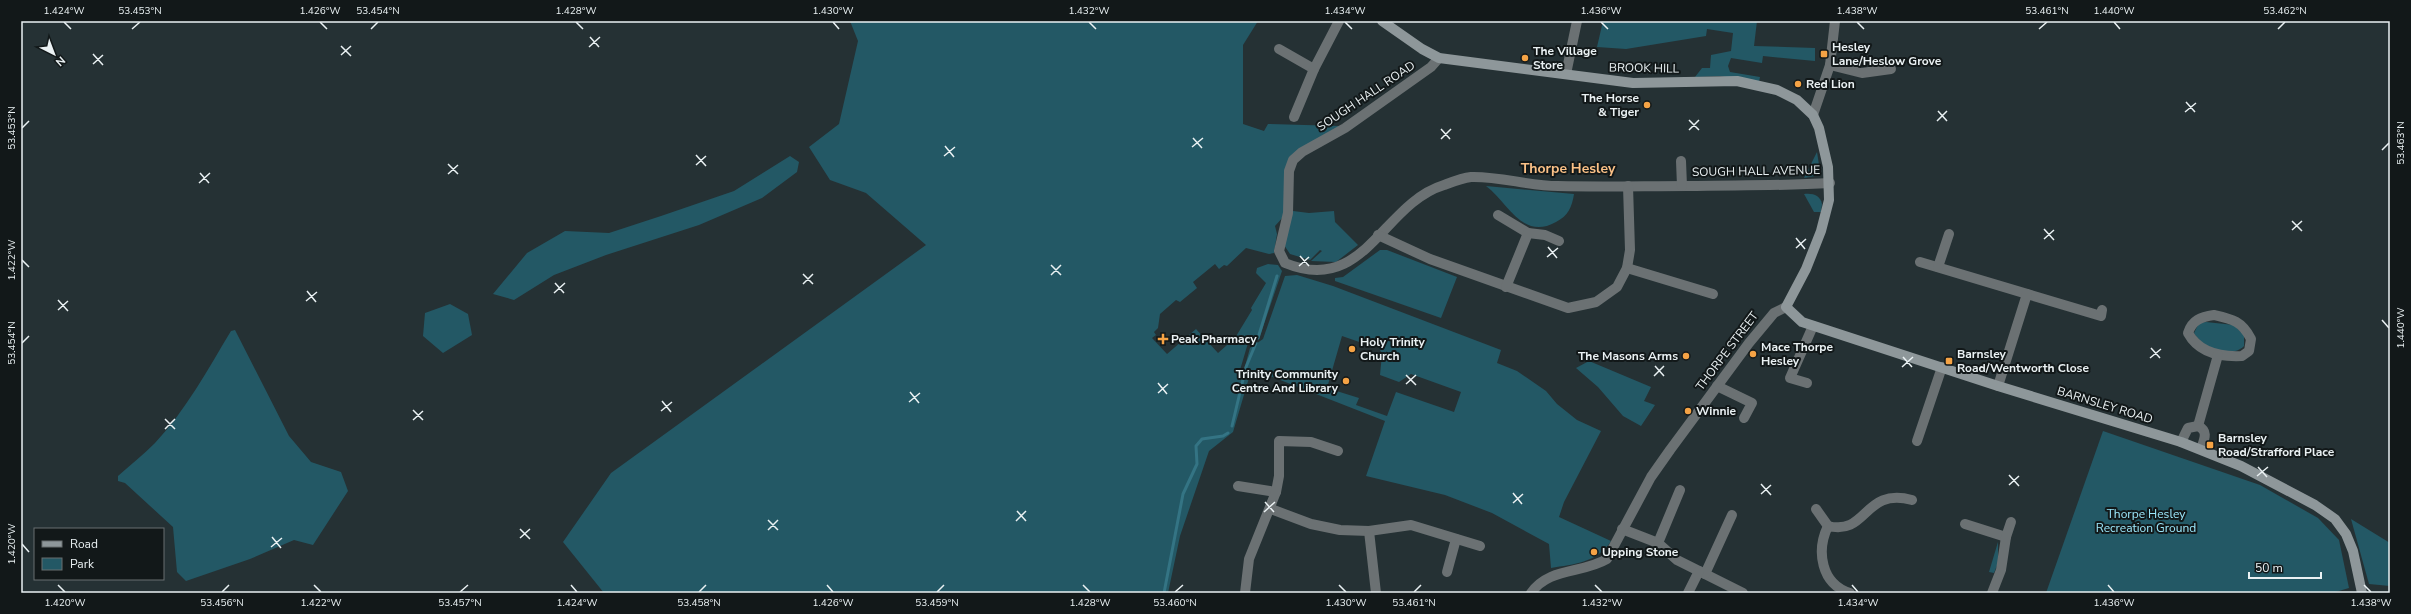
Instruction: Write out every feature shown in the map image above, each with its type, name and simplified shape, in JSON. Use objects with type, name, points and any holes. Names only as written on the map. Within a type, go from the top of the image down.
[{"type":"main road","name":"BROOK HILL","points":[[1382,21],[1422,49],[1439,58],[1633,83],[1736,81],[1777,90],[1797,100],[1813,115]]},
{"type":"main road","name":"THORPE STREET","points":[[1786,307],[1806,269],[1822,231],[1829,200],[1830,183],[1822,139],[1813,115]]},
{"type":"main road","name":"BARNSLEY ROAD","points":[[1786,307],[1802,322],[1813,326],[1998,386],[2181,442],[2241,466],[2315,505],[2335,519],[2346,534],[2353,551],[2362,593]]},
{"type":"street","points":[[1294,117],[1314,69],[1339,21]]},
{"type":"street","points":[[1566,74],[1577,21]]},
{"type":"street","points":[[1813,115],[1830,65],[1835,21]]},
{"type":"street","points":[[1279,49],[1314,69]]},
{"type":"street","name":"SOUGH HALL ROAD","points":[[1285,263],[1279,251],[1288,213],[1289,171],[1293,160],[1302,152],[1345,128],[1431,67],[1439,58]]},
{"type":"street","points":[[1830,65],[1862,73],[1891,69]]},
{"type":"street","name":"SOUGH HALL AVENUE","points":[[1681,161],[1682,186]]},
{"type":"street","name":"SOUGH HALL AVENUE","points":[[1285,263],[1292,266],[1333,270],[1354,258],[1417,200],[1442,185],[1470,177],[1556,186],[1682,186],[1830,183]]},
{"type":"street","points":[[1378,235],[1430,259],[1568,308],[1596,302],[1617,287],[1627,268],[1630,250],[1628,186]]},
{"type":"street","points":[[1498,215],[1528,234],[1545,235],[1559,241]]},
{"type":"street","points":[[1506,287],[1528,234]]},
{"type":"street","points":[[1938,267],[1949,234]]},
{"type":"street","points":[[1920,262],[2101,316],[2102,310]]},
{"type":"street","points":[[1627,268],[1714,294]]},
{"type":"street","points":[[1998,386],[2027,294]]},
{"type":"street","name":"THORPE STREET","points":[[1531,593],[1546,578],[1556,573],[1596,565],[1607,559],[1651,477],[1717,386],[1774,313],[1786,307]]},
{"type":"street","points":[[2214,315],[2236,320],[2247,330],[2251,339],[2249,351],[2242,356],[2218,355],[2202,348],[2192,340],[2188,333],[2190,326],[2198,319],[2214,315]]},
{"type":"street","points":[[1807,383],[1790,378],[1813,326]]},
{"type":"street","points":[[2198,426],[2218,355]]},
{"type":"street","points":[[1917,441],[1942,367]]},
{"type":"street","points":[[1717,386],[1752,403],[1744,418]]},
{"type":"street","points":[[2181,442],[2188,428],[2198,426],[2203,429],[2205,435],[2201,449]]},
{"type":"street","points":[[1245,593],[1249,559],[1271,508],[1276,492],[1279,476],[1279,441],[1311,442],[1338,451]]},
{"type":"street","points":[[1238,486],[1276,492]]},
{"type":"street","points":[[1658,543],[1680,490]]},
{"type":"street","points":[[1816,509],[1828,526],[1837,529],[1851,525],[1874,505],[1887,498],[1897,497],[1912,500]]},
{"type":"street","points":[[1271,508],[1311,524],[1369,532],[1411,525],[1480,546]]},
{"type":"street","points":[[1688,593],[1702,573],[1732,515]]},
{"type":"street","points":[[1992,593],[2004,556],[2006,537],[2011,522]]},
{"type":"street","points":[[1965,524],[2006,537]]},
{"type":"street","points":[[1828,526],[1823,540],[1822,562],[1825,572],[1836,590],[1850,593]]},
{"type":"street","points":[[1622,529],[1658,543],[1676,560],[1702,573],[1730,590],[1743,593]]},
{"type":"street","points":[[1369,532],[1376,593]]},
{"type":"street","points":[[1447,572],[1456,539]]},
{"type":"green space","points":[[850,21],[1258,21],[1243,45],[1243,124],[1264,131],[1268,124],[1340,126],[1291,158],[1284,216],[1275,226],[1277,234],[1274,253],[1269,254],[1246,248],[1227,266],[1224,265],[1219,269],[1215,264],[1193,282],[1197,288],[1180,302],[1176,300],[1160,314],[1158,328],[1154,332],[1156,335],[1152,338],[1167,354],[1196,329],[1218,353],[1235,338],[1252,310],[1251,308],[1266,283],[1256,273],[1257,268],[1268,264],[1278,265],[1282,271],[1260,336],[1248,343],[1240,370],[1244,370],[1250,348],[1263,339],[1285,276],[1297,275],[1333,286],[1501,350],[1497,363],[1517,371],[1546,391],[1557,404],[1577,420],[1601,431],[1564,502],[1559,517],[1611,541],[1599,554],[1592,558],[1576,564],[1551,568],[1549,544],[1492,513],[1445,495],[1366,476],[1385,421],[1255,370],[1251,371],[1233,432],[1209,451],[1180,536],[1168,593],[604,593],[563,542],[611,473],[926,245],[866,193],[830,180],[809,147],[839,124],[858,41]],"holes":[[[1342,336],[1368,345],[1374,338],[1382,354],[1380,375],[1399,382],[1411,374],[1461,392],[1454,412],[1396,392],[1387,416],[1356,405],[1359,398],[1327,388]]]},
{"type":"green space","points":[[1603,21],[1757,21],[1754,46],[1815,48],[1815,61],[1763,56],[1762,63],[1731,58],[1728,66],[1730,72],[1760,77],[1759,82],[1720,76],[1695,77],[1702,68],[1710,68],[1711,55],[1731,51],[1733,33],[1707,29],[1706,36],[1626,49],[1597,47]]},
{"type":"green space","points":[[1817,152],[1820,171],[1815,176],[1804,178]]},
{"type":"green space","points":[[790,156],[799,162],[797,172],[762,198],[699,225],[606,255],[554,275],[514,300],[493,294],[527,253],[565,231],[609,233],[661,216],[734,191]]},
{"type":"green space","points":[[1486,186],[1574,194],[1571,207],[1564,217],[1544,227],[1534,227],[1516,217]]},
{"type":"green space","points":[[1804,194],[1813,194],[1820,198],[1822,204],[1821,212],[1814,212]]},
{"type":"green space","points":[[1293,211],[1309,213],[1334,211],[1335,222],[1358,245],[1336,262],[1311,261],[1322,251],[1320,250],[1310,260],[1290,254],[1284,245]]},
{"type":"green space","points":[[1380,250],[1387,250],[1457,277],[1441,318],[1335,281],[1335,278],[1343,277]]},
{"type":"green space","points":[[450,304],[468,314],[472,335],[443,353],[423,336],[425,313]]},
{"type":"green space","points":[[2206,322],[2234,325],[2244,335],[2244,346],[2239,350],[2232,352],[2225,352],[2210,347],[2194,333],[2199,323]]},
{"type":"green space","points":[[235,330],[289,436],[311,462],[341,472],[348,491],[313,545],[294,540],[250,559],[186,581],[177,572],[173,527],[125,483],[118,481],[118,476],[155,443],[177,417],[196,389],[231,331]]},
{"type":"green space","points":[[1589,361],[1651,387],[1644,401],[1655,405],[1641,426],[1623,416],[1598,387],[1576,368]]},
{"type":"green space","name":"Thorpe Hesley Recreation Ground","points":[[2103,431],[2260,485],[2318,518],[2339,540],[2349,588],[2332,593],[2046,593]]},
{"type":"green space","points":[[2351,519],[2390,543],[2390,586],[2369,584]]},
{"type":"green space","points":[[1998,542],[1998,563],[1994,573],[1989,572]]},
{"type":"waterway","points":[[1258,338],[1277,276]]},
{"type":"waterway","points":[[1232,426],[1246,367],[1256,343]]},
{"type":"waterway","points":[[1164,593],[1183,494],[1197,464],[1196,446],[1202,439],[1223,436],[1228,433]]},
{"type":"place","name":"Hesley Lane/Heslow Grove","points":[[1824,54]]},
{"type":"place","name":"The Village Store","points":[[1525,58]]},
{"type":"place","name":"Red Lion","points":[[1798,84]]},
{"type":"place","name":"The Horse & Tiger","points":[[1647,105]]},
{"type":"place","name":"Peak Pharmacy","points":[[1163,339]]},
{"type":"place","name":"Holy Trinity Church","points":[[1352,349]]},
{"type":"place","name":"Mace Thorpe Hesley","points":[[1753,354]]},
{"type":"place","name":"The Masons Arms","points":[[1686,356]]},
{"type":"place","name":"Barnsley Road/Wentworth Close","points":[[1949,361]]},
{"type":"place","name":"Trinity Community Centre And Library","points":[[1346,381]]},
{"type":"place","name":"Winnie","points":[[1688,411]]},
{"type":"place","name":"Barnsley Road/Strafford Place","points":[[2210,445]]},
{"type":"place","name":"Upping Stone","points":[[1594,552]]},
{"type":"district","name":"Thorpe Hesley","points":[[1568,168]]}]
